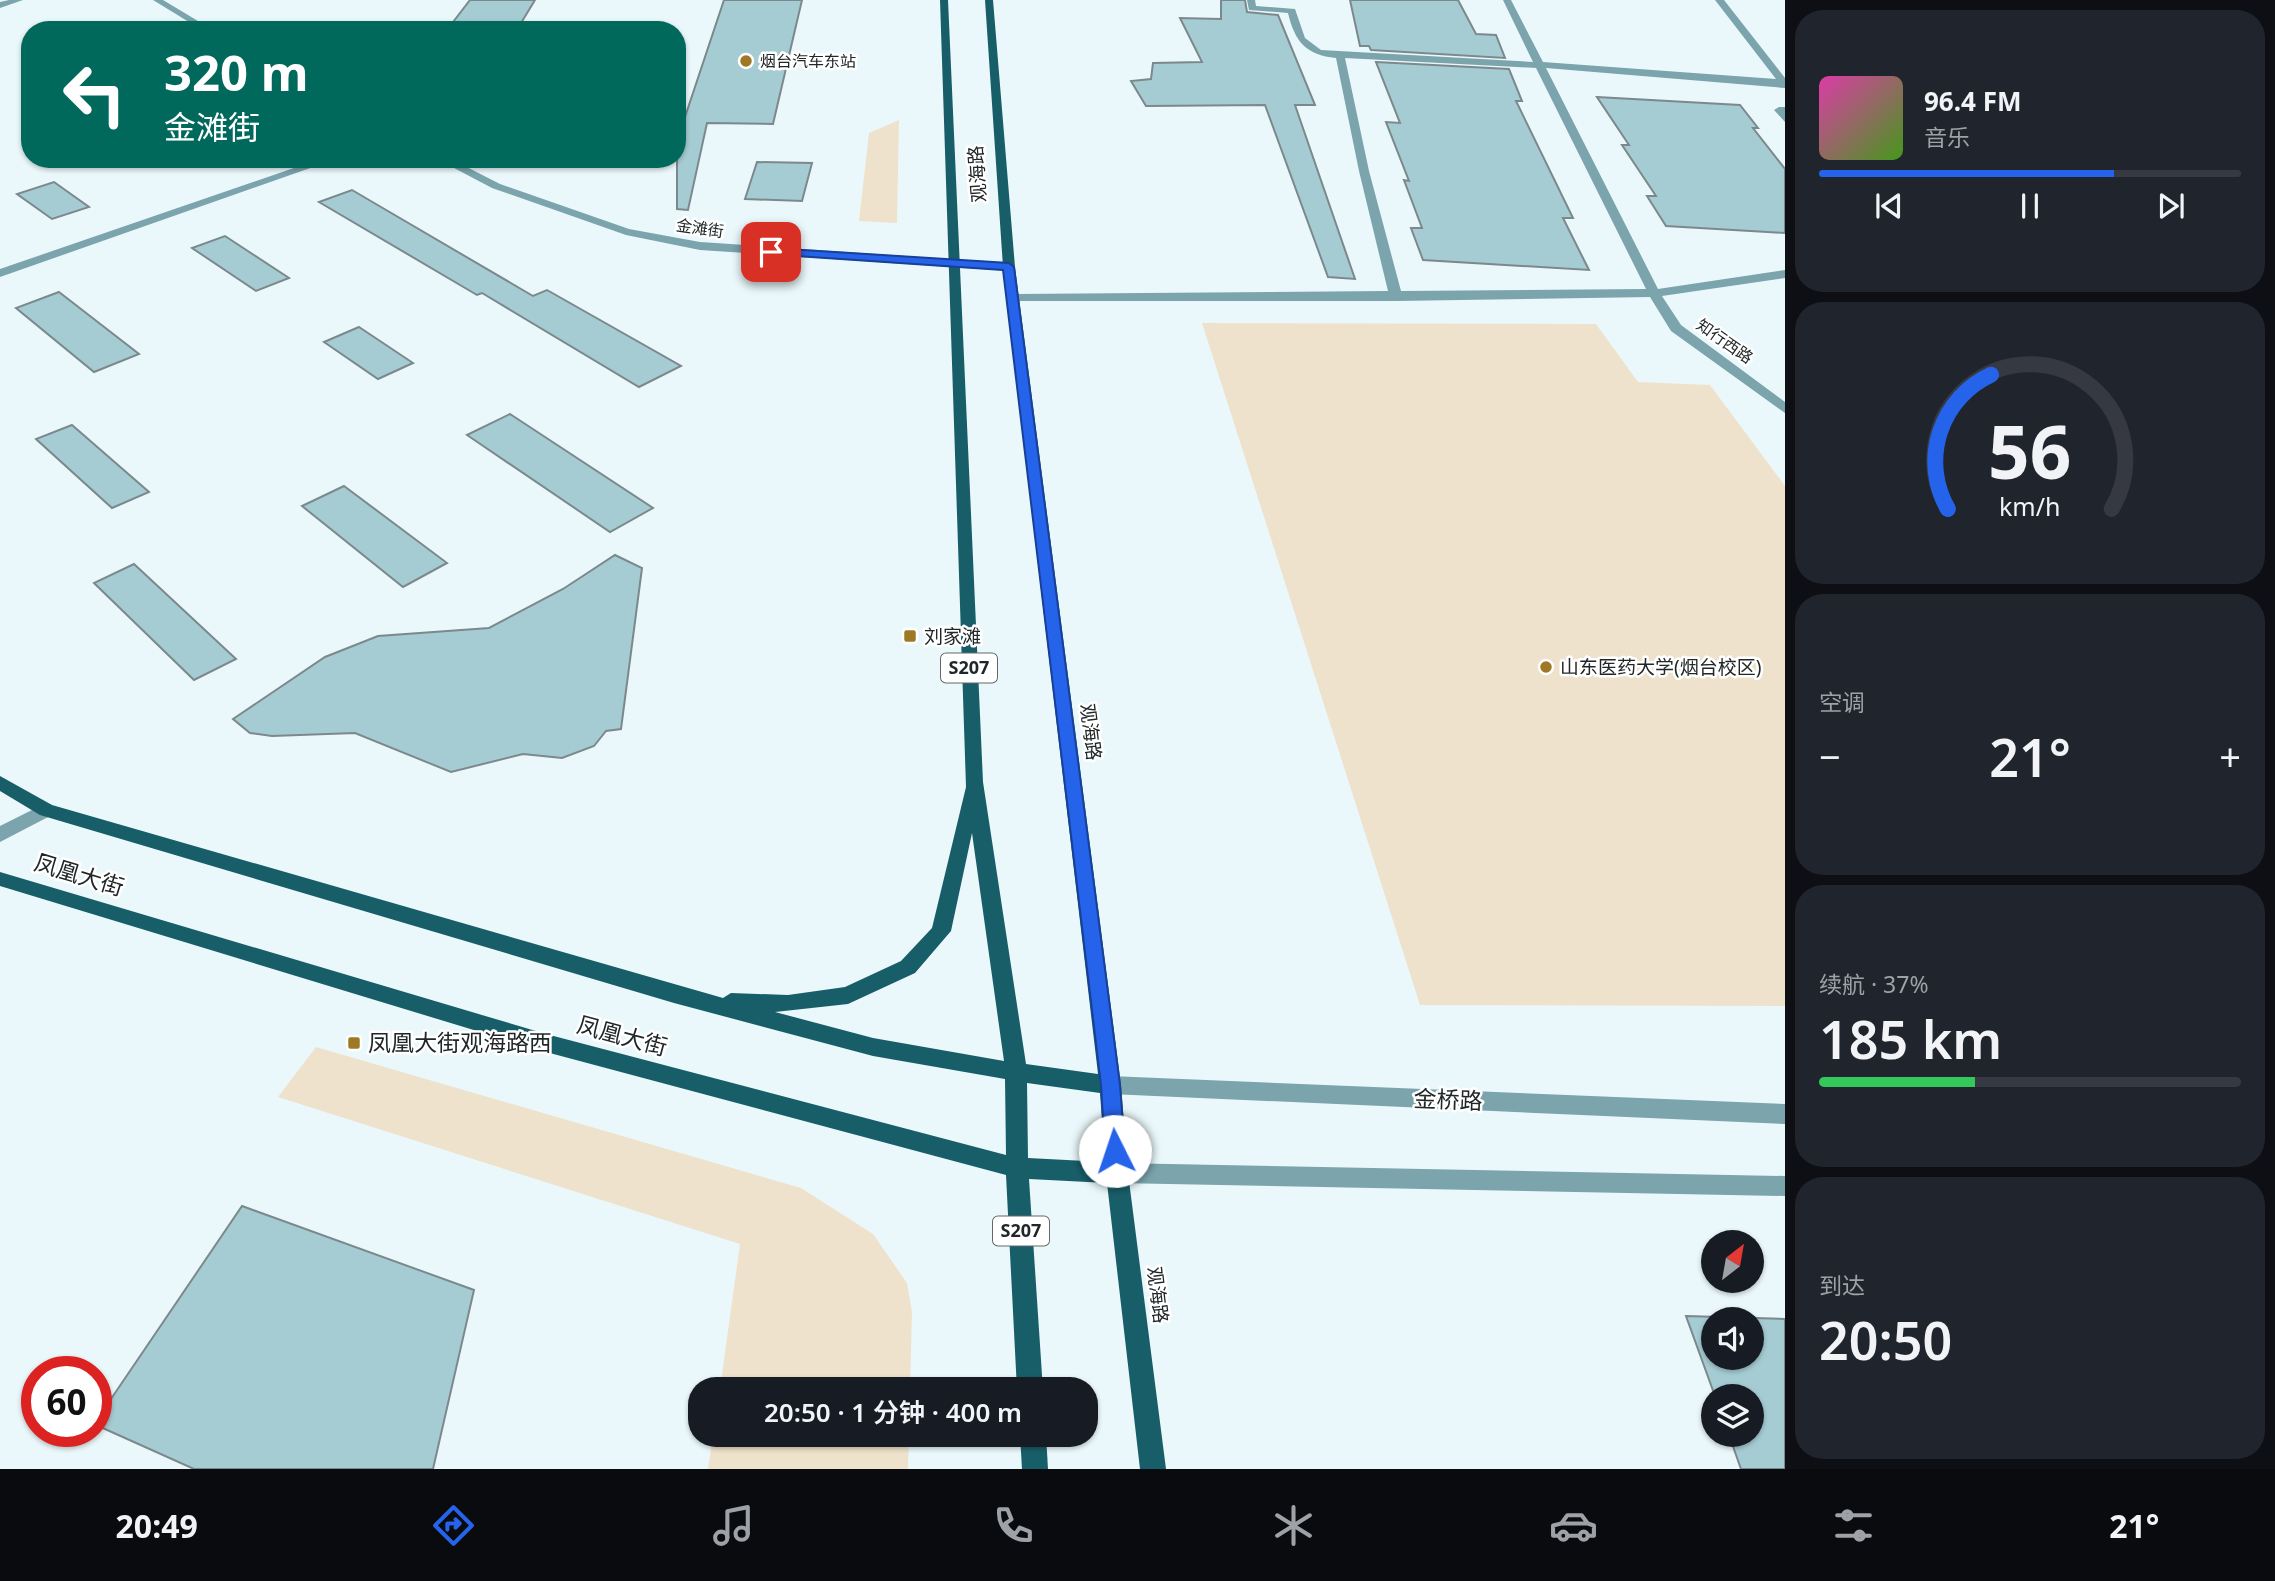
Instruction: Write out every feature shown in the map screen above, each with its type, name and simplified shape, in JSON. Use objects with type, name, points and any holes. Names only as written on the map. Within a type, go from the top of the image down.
[{"type":"main road","name":"观海路","points":[[944,0],[974,782],[1016,1072],[1017,1168],[1029,1377]]},
{"type":"main road","name":"观海路","points":[[989,0],[1012,298],[1110,1085],[1117,1173],[1153,1469]]},
{"type":"main road","points":[[699,1001],[788,1004],[848,995],[908,967],[941,931],[974,782]]},
{"type":"main road","points":[[0,783],[46,810],[699,1001],[873,1047],[1110,1085]]},
{"type":"main road","name":"凤凰大街","points":[[0,879],[546,1043],[1017,1168],[1117,1173]]},
{"type":"main road","points":[[1034,1447],[1035,1469]]},
{"type":"street","points":[[0,5],[19,0]]},
{"type":"street","points":[[157,0],[193,21]]},
{"type":"street","points":[[1251,0],[1252,8],[1292,11],[1298,38],[1308,49],[1326,55],[1539,65],[1784,84]]},
{"type":"street","name":"知行西路","points":[[1507,0],[1654,293],[1676,328],[1743,375],[1785,409]]},
{"type":"street","points":[[1720,0],[1784,84]]},
{"type":"street","points":[[1340,55],[1364,171],[1396,297]]},
{"type":"street","points":[[1785,110],[1779,110],[1785,119]]},
{"type":"street","points":[[0,273],[305,168]]},
{"type":"street","name":"金滩街","points":[[460,168],[496,186],[626,232],[700,246],[794,254],[953,261],[1009,267]]},
{"type":"street","points":[[1012,298],[1654,293],[1785,274]]},
{"type":"street","points":[[0,835],[46,810]]},
{"type":"street","name":"金桥路","points":[[1110,1085],[1785,1114]]},
{"type":"street","points":[[1117,1173],[1785,1186]]},
{"type":"shaded area","points":[[899,120],[897,223],[859,221],[869,133]]},
{"type":"shaded area","name":"山东医药大学(烟台校区)","points":[[1202,323],[1596,324],[1638,382],[1710,385],[1785,486],[1785,1006],[1420,1005]]},
{"type":"shaded area","points":[[316,1047],[801,1188],[873,1234],[907,1283],[912,1312],[910,1377],[722,1377],[740,1244],[278,1097]]},
{"type":"shaded area","points":[[711,1447],[909,1447],[908,1469],[708,1469]]},
{"type":"building","points":[[470,0],[535,0],[522,21],[454,21]]},
{"type":"building","name":"烟台汽车东站","points":[[724,0],[802,0],[773,124],[707,123],[688,210],[677,209],[677,168],[686,168],[686,114]]},
{"type":"building","points":[[1221,0],[1245,0],[1247,12],[1278,15],[1315,105],[1295,105],[1355,279],[1328,277],[1265,105],[1146,106],[1131,81],[1151,79],[1153,63],[1202,62],[1180,18],[1221,19]]},
{"type":"building","points":[[1350,0],[1458,0],[1476,34],[1496,35],[1505,58],[1371,50],[1369,46],[1360,46]]},
{"type":"building","points":[[1376,62],[1509,69],[1522,101],[1516,101],[1573,218],[1563,218],[1589,270],[1423,260],[1411,228],[1422,228],[1404,180],[1409,181],[1386,122],[1400,123]]},
{"type":"building","points":[[1597,97],[1740,105],[1758,128],[1753,128],[1785,169],[1785,233],[1666,226],[1647,196],[1656,196],[1622,145],[1629,145]]},
{"type":"building","points":[[757,162],[812,163],[802,201],[745,199]]},
{"type":"building","points":[[54,182],[89,207],[52,219],[17,194]]},
{"type":"building","points":[[352,190],[533,296],[547,290],[681,366],[639,387],[482,293],[477,295],[319,202]]},
{"type":"building","points":[[225,236],[289,278],[256,291],[192,248]]},
{"type":"building","points":[[59,292],[139,354],[94,372],[16,308]]},
{"type":"building","points":[[359,327],[413,363],[378,379],[324,342]]},
{"type":"building","points":[[510,414],[653,508],[610,532],[467,435]]},
{"type":"building","points":[[72,425],[149,492],[112,508],[36,439]]},
{"type":"building","points":[[344,486],[447,563],[403,587],[302,506]]},
{"type":"building","points":[[615,555],[642,568],[621,729],[606,731],[594,746],[562,758],[523,754],[451,772],[355,733],[272,736],[250,733],[233,719],[325,657],[378,636],[489,628],[563,589]]},
{"type":"building","points":[[134,564],[236,659],[194,680],[94,583]]},
{"type":"building","points":[[242,1206],[474,1290],[433,1469],[194,1469],[112,1432],[112,1397]]},
{"type":"building","points":[[1686,1316],[1701,1316],[1701,1357]]},
{"type":"building","points":[[1764,1318],[1785,1319],[1785,1469],[1741,1469],[1733,1447],[1764,1447],[1764,1384],[1711,1384],[1706,1370],[1764,1370]]},
{"type":"place","name":"烟台汽车东站","points":[[746,61]]},
{"type":"place","name":"刘家滩","points":[[910,636]]},
{"type":"place","name":"山东医药大学(烟台校区)","points":[[1546,667]]},
{"type":"place","name":"凤凰大街观海路西","points":[[354,1043]]},
{"type":"route","points":[[771,252],[953,261],[1009,267],[1110,1085],[1115,1151]]}]
